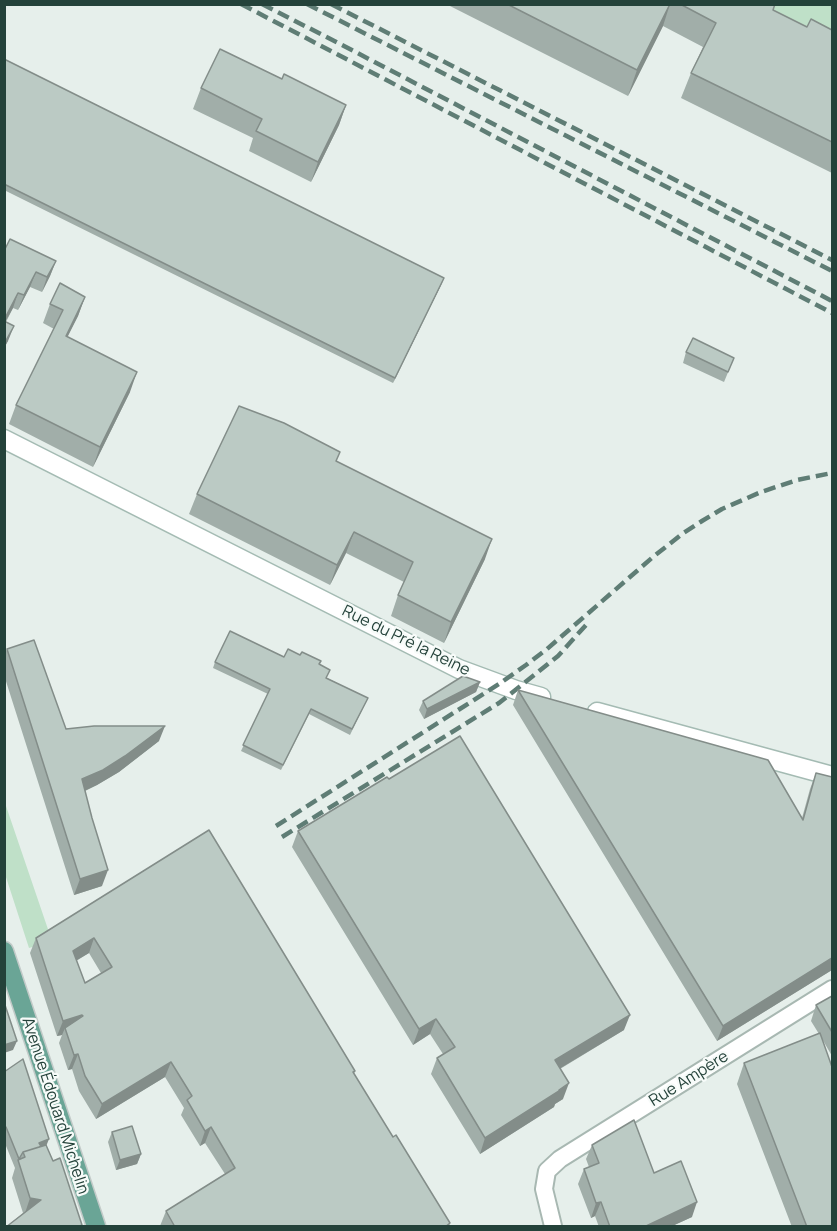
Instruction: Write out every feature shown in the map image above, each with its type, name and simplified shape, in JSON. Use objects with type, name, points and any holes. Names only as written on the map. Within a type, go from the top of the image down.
[{"type":"main road","name":"Rue du Pré la Reine","points":[[4,439],[459,669],[516,690],[562,703]]},
{"type":"main road","points":[[585,709],[832,776]]},
{"type":"main road","name":"Avenue Édouard Michelin","points":[[4,951],[96,1227]]},
{"type":"street","name":"Rue Ampère","points":[[553,1227],[544,1189],[547,1171],[560,1159],[832,989]]},
{"type":"green space","points":[[760,5],[832,5],[832,42]]},
{"type":"green space","points":[[4,806],[6,806],[52,941],[29,948],[5,874]]},
{"type":"building","points":[[507,4],[670,4],[637,70]]},
{"type":"building","points":[[680,4],[775,4],[773,10],[807,27],[811,19],[832,30],[832,142],[691,73],[716,23]]},
{"type":"building","points":[[220,49],[282,79],[284,74],[346,105],[318,162],[256,131],[262,119],[201,88]]},
{"type":"building","points":[[4,59],[444,278],[395,378],[4,184]]},
{"type":"building","points":[[10,239],[56,261],[47,277],[36,272],[24,295],[18,293],[4,320],[4,251]]},
{"type":"building","points":[[60,283],[85,297],[66,336],[137,372],[100,447],[16,405],[63,310],[50,304]]},
{"type":"building","points":[[4,321],[14,326],[4,344]]},
{"type":"building","points":[[693,338],[734,358],[728,372],[686,352]]},
{"type":"building","points":[[239,406],[284,423],[340,452],[336,461],[492,539],[451,622],[398,595],[413,562],[354,532],[337,565],[197,494]]},
{"type":"building","points":[[230,631],[284,657],[288,649],[300,655],[302,652],[321,661],[319,664],[330,670],[326,678],[368,698],[352,729],[311,709],[283,765],[243,745],[270,689],[215,662]]},
{"type":"building","points":[[34,640],[66,729],[94,726],[165,726],[125,756],[103,770],[82,779],[108,870],[80,879],[7,649]]},
{"type":"building","points":[[463,676],[480,682],[427,709],[423,701]]},
{"type":"building","points":[[518,690],[768,760],[803,820],[816,773],[832,777],[832,958],[723,1026]]},
{"type":"building","points":[[460,736],[630,1015],[555,1060],[569,1083],[485,1138],[437,1058],[455,1047],[436,1019],[419,1029],[298,831]]},
{"type":"building","points":[[209,830],[355,1071],[353,1072],[393,1137],[396,1135],[450,1223],[445,1227],[175,1227],[166,1211],[235,1168],[211,1127],[205,1131],[187,1100],[192,1096],[171,1062],[102,1104],[85,1076],[78,1054],[74,1055],[65,1028],[83,1016],[63,1021],[36,938]],"holes":[[[94,938],[112,967],[85,983],[73,951]]]},
{"type":"building","points":[[832,996],[832,1032],[816,1005]]},
{"type":"building","points":[[4,1002],[17,1041],[4,1045]]},
{"type":"building","points":[[820,1033],[832,1067],[832,1227],[807,1227],[744,1063]]},
{"type":"building","points":[[23,1059],[49,1139],[39,1143],[41,1146],[23,1152],[19,1159],[6,1127],[4,1128],[4,1072]]},
{"type":"building","points":[[634,1120],[654,1173],[681,1161],[697,1202],[644,1227],[610,1227],[601,1202],[596,1203],[584,1169],[599,1163],[592,1145]]},
{"type":"building","points":[[132,1126],[141,1154],[120,1160],[112,1132]]},
{"type":"building","points":[[46,1145],[53,1161],[60,1158],[82,1225],[77,1227],[6,1227],[41,1200],[30,1198],[18,1160],[25,1157],[23,1152]]},
{"type":"railway","points":[[241,4],[832,313]]},
{"type":"railway","points":[[262,4],[832,301]]},
{"type":"railway","points":[[307,4],[832,271]]},
{"type":"railway","points":[[331,4],[832,260]]},
{"type":"railway","points":[[276,826],[526,665],[653,557],[702,521],[722,509],[761,492],[797,480],[832,473]]},
{"type":"railway","points":[[282,837],[499,703],[558,656],[586,625]]}]
